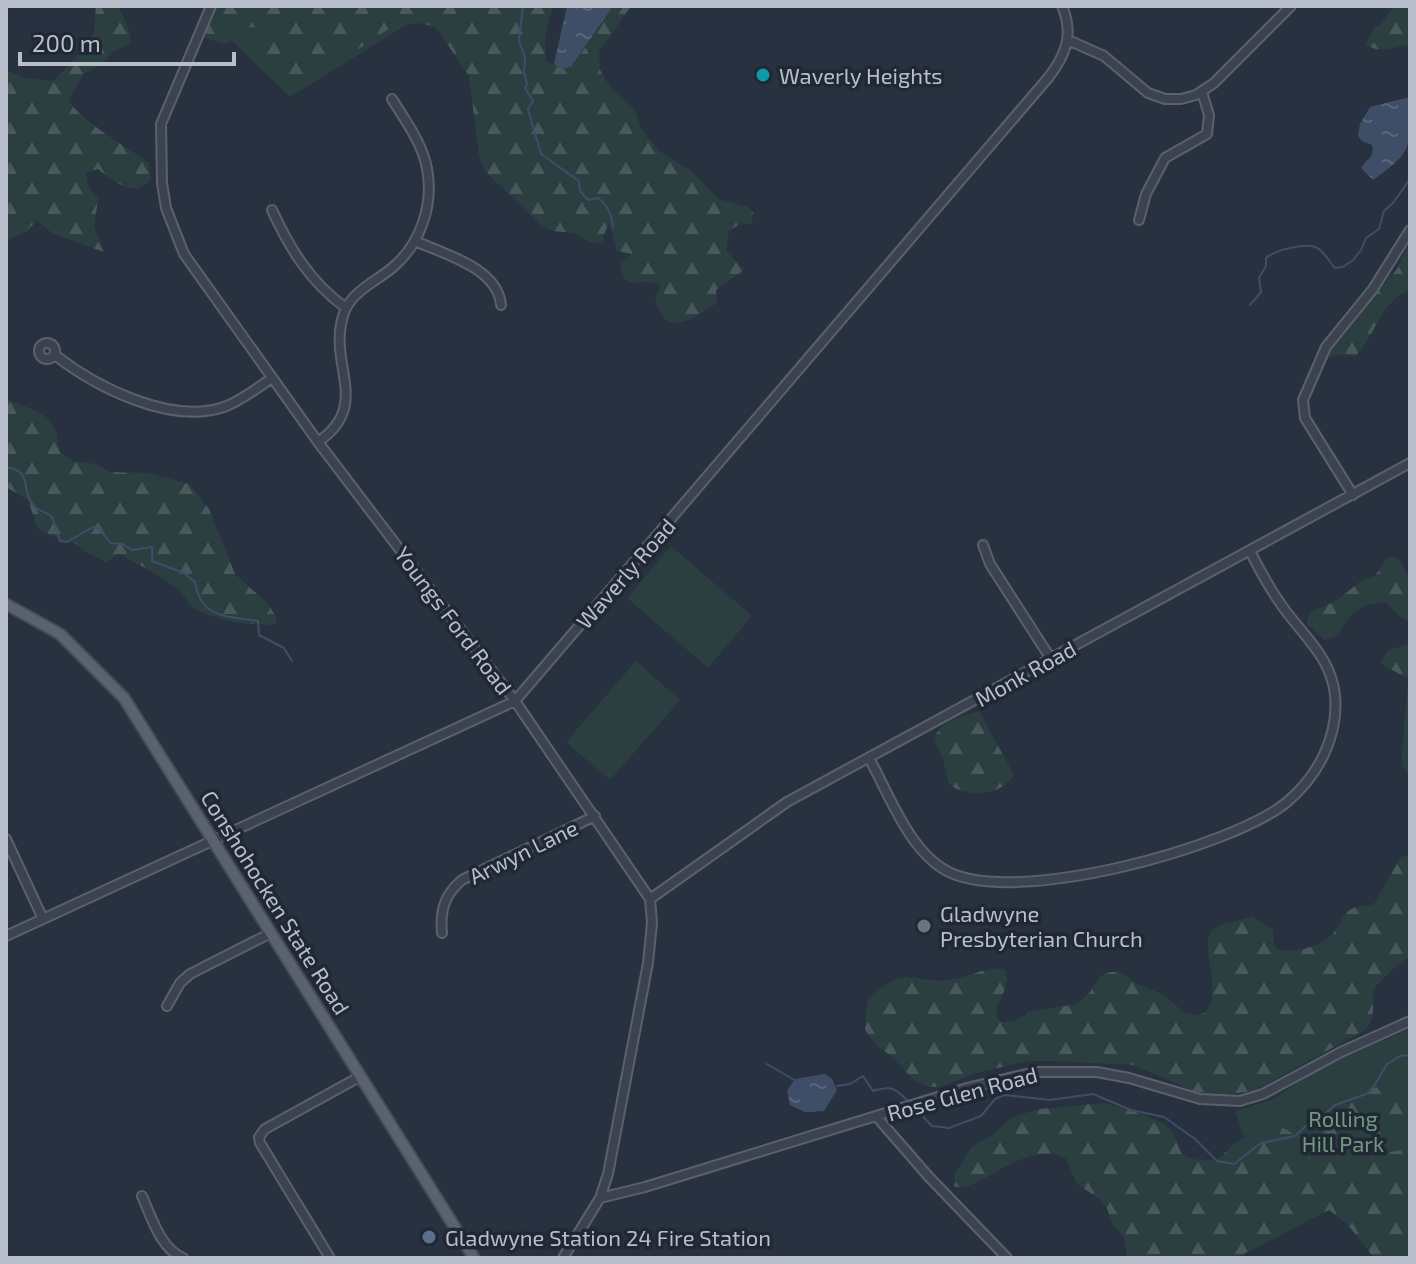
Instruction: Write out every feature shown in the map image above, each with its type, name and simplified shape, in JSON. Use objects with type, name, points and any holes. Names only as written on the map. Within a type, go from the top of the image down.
[{"type":"main road","name":"Conshohocken State Road","points":[[6,604],[60,634],[117,689],[474,1258]]},
{"type":"street","name":"Youngs Ford Road","points":[[211,6],[164,112],[160,136],[160,172],[166,208],[184,254],[318,442],[515,701],[650,899]]},
{"type":"street","points":[[1062,6],[1068,40],[1104,56],[1141,89],[1157,97],[1181,99],[1202,92],[1214,83],[1291,6]]},
{"type":"street","name":"Waverly Road","points":[[6,936],[515,701],[1048,78],[1062,59],[1068,40]]},
{"type":"street","points":[[1139,220],[1151,184],[1165,158],[1207,134],[1209,115],[1202,92]]},
{"type":"street","points":[[318,442],[334,430],[345,408],[339,334],[346,308],[359,292],[393,267],[415,241],[424,218],[429,191],[427,167],[419,145],[392,99]]},
{"type":"street","points":[[272,210],[288,244],[313,280],[346,308]]},
{"type":"street","points":[[1353,495],[1305,418],[1303,400],[1326,347],[1373,289],[1410,230]]},
{"type":"street","points":[[415,241],[465,263],[488,278],[500,293],[501,305]]},
{"type":"street","points":[[55,355],[107,388],[141,402],[179,410],[221,408],[272,378]]},
{"type":"street","name":"Monk Road","points":[[650,899],[787,802],[1410,463]]},
{"type":"street","points":[[983,545],[990,564],[1051,659]]},
{"type":"street","points":[[869,758],[921,850],[947,871],[980,881],[1039,879],[1129,865],[1218,838],[1268,815],[1300,790],[1323,758],[1334,721],[1334,694],[1330,674],[1321,655],[1280,604],[1250,551]]},
{"type":"street","name":"Arwyn Lane","points":[[442,933],[444,903],[462,880],[595,816]]},
{"type":"street","points":[[6,839],[43,919]]},
{"type":"street","points":[[563,1258],[600,1198],[611,1161],[648,963],[652,923],[650,899]]},
{"type":"street","points":[[167,1006],[180,983],[190,974],[271,933]]},
{"type":"street","name":"Rose Glen Road","points":[[600,1198],[645,1187],[924,1100],[1035,1072],[1080,1070],[1121,1076],[1200,1099],[1240,1101],[1263,1094],[1341,1052],[1410,1021]]},
{"type":"street","points":[[330,1258],[259,1137],[265,1129],[361,1076]]},
{"type":"street","points":[[876,1116],[1007,1258]]},
{"type":"street","points":[[142,1196],[160,1236],[172,1253],[183,1258]]},
{"type":"green space","points":[[96,6],[118,6],[129,30],[131,43],[85,73],[68,99],[93,125],[149,163],[151,178],[145,185],[132,188],[125,187],[98,169],[86,173],[88,186],[98,199],[94,227],[104,252],[52,233],[37,220],[26,232],[6,240],[6,70],[24,78],[53,81],[89,48]]},
{"type":"green space","points":[[216,6],[553,6],[545,54],[547,61],[562,69],[572,67],[613,6],[631,6],[599,52],[600,70],[610,87],[635,110],[641,128],[659,151],[691,171],[718,199],[748,207],[753,212],[752,223],[738,225],[729,231],[726,251],[743,271],[716,290],[717,303],[689,320],[673,323],[660,311],[655,297],[659,284],[624,279],[620,264],[632,254],[617,251],[609,223],[603,237],[604,244],[543,227],[485,171],[479,155],[469,76],[434,27],[420,23],[387,30],[309,82],[268,61],[261,34],[256,28],[243,29],[225,44],[205,38]]},
{"type":"green space","points":[[423,6],[408,24],[290,97],[211,21]]},
{"type":"green space","points":[[1394,6],[1410,6],[1410,44],[1382,49],[1366,45],[1375,26],[1380,25]]},
{"type":"green space","points":[[1410,242],[1410,291],[1401,294],[1386,309],[1356,356],[1327,358],[1329,351],[1397,269]]},
{"type":"green space","points":[[6,398],[48,419],[56,432],[60,452],[73,461],[96,464],[109,472],[148,473],[189,484],[209,509],[235,574],[267,603],[277,618],[275,624],[234,622],[203,613],[193,607],[174,586],[119,554],[106,562],[75,543],[38,529],[28,500],[6,487]]},
{"type":"green space","points":[[671,546],[752,616],[708,668],[627,598]]},
{"type":"green space","points":[[1386,559],[1399,559],[1410,581],[1410,622],[1386,603],[1378,603],[1357,610],[1339,635],[1324,640],[1308,624],[1307,618],[1312,611],[1336,601],[1362,580],[1375,576]]},
{"type":"green space","points":[[1410,643],[1410,774],[1401,765],[1408,679],[1380,663],[1388,651]]},
{"type":"green space","points":[[636,661],[680,700],[610,780],[566,742]]},
{"type":"green space","points":[[979,711],[1014,775],[1002,787],[974,793],[949,784],[942,755],[934,739],[947,723]]},
{"type":"green space","points":[[1410,855],[1410,956],[1375,987],[1369,1025],[1254,1091],[1221,1095],[1193,1091],[1134,1065],[1053,1061],[1028,1061],[973,1074],[940,1087],[928,1087],[915,1081],[878,1047],[865,1030],[867,1001],[893,981],[910,977],[940,981],[997,969],[1005,969],[1007,977],[997,1011],[1001,1022],[1014,1021],[1032,1011],[1077,1004],[1102,975],[1110,972],[1121,972],[1137,984],[1162,994],[1185,1013],[1205,1013],[1212,992],[1208,943],[1215,928],[1252,916],[1273,930],[1277,949],[1309,948],[1330,936],[1350,910],[1374,904],[1401,857]]},
{"type":"green space","name":"Rolling Hill Park","points":[[1410,1029],[1410,1258],[1374,1258],[1331,1195],[1277,1229],[1235,1111],[1272,1100],[1320,1067]]},
{"type":"green space","points":[[1410,1073],[1410,1134],[1380,1140],[1330,1142],[1310,1130],[1306,1117],[1314,1107],[1356,1091],[1395,1084]]},
{"type":"green space","points":[[1104,1103],[1165,1125],[1174,1134],[1182,1153],[1197,1160],[1222,1156],[1244,1138],[1273,1128],[1283,1128],[1317,1148],[1343,1154],[1369,1155],[1410,1148],[1410,1242],[1404,1258],[1374,1258],[1348,1225],[1329,1210],[1236,1258],[1127,1258],[1124,1237],[1113,1225],[1106,1206],[1077,1184],[1066,1158],[1050,1154],[1034,1155],[975,1183],[954,1186],[955,1174],[971,1147],[992,1135],[1013,1117],[1040,1109]]},
{"type":"water","points":[[567,6],[613,6],[571,67],[561,69],[554,64]]},
{"type":"water","points":[[1410,97],[1407,146],[1396,161],[1373,180],[1361,168],[1373,149],[1358,136],[1360,124],[1370,107]]},
{"type":"water","points":[[825,1074],[832,1079],[837,1090],[824,1111],[805,1112],[790,1105],[787,1091],[795,1079]]},
{"type":"waterway","points":[[523,6],[519,41],[525,57],[525,88],[533,101],[528,109],[541,154],[579,181],[580,191],[588,200],[598,198],[602,201],[612,219],[613,228]]},
{"type":"waterway","points":[[1250,305],[1261,292],[1259,278],[1266,266],[1266,258],[1276,252],[1312,246],[1322,252],[1335,268],[1353,260],[1366,238],[1379,229],[1384,211],[1410,179]]},
{"type":"waterway","points":[[6,467],[15,469],[24,477],[30,501],[52,517],[60,541],[67,542],[93,527],[98,528],[111,543],[122,544],[132,550],[152,547],[152,561],[184,573],[195,582],[198,594],[209,609],[217,614],[258,621],[259,635],[284,648],[292,661]]},
{"type":"waterway","points":[[915,1108],[932,1126],[949,1128],[981,1116],[995,1099],[1004,1095],[1050,1100],[1093,1094],[1131,1110],[1164,1117],[1195,1139],[1217,1161],[1234,1164],[1261,1143],[1295,1136],[1335,1105],[1371,1091],[1387,1064],[1400,1056],[1410,1055]]},
{"type":"waterway","points":[[767,1064],[796,1081]]},
{"type":"waterway","points":[[837,1086],[850,1084],[863,1076],[873,1091],[893,1089],[910,1104]]},
{"type":"place","name":"Waverly Heights","points":[[763,75]]},
{"type":"place","name":"Gladwyne Presbyterian Church","points":[[924,926]]},
{"type":"place","name":"Gladwyne Station 24 Fire Station","points":[[429,1237]]}]
